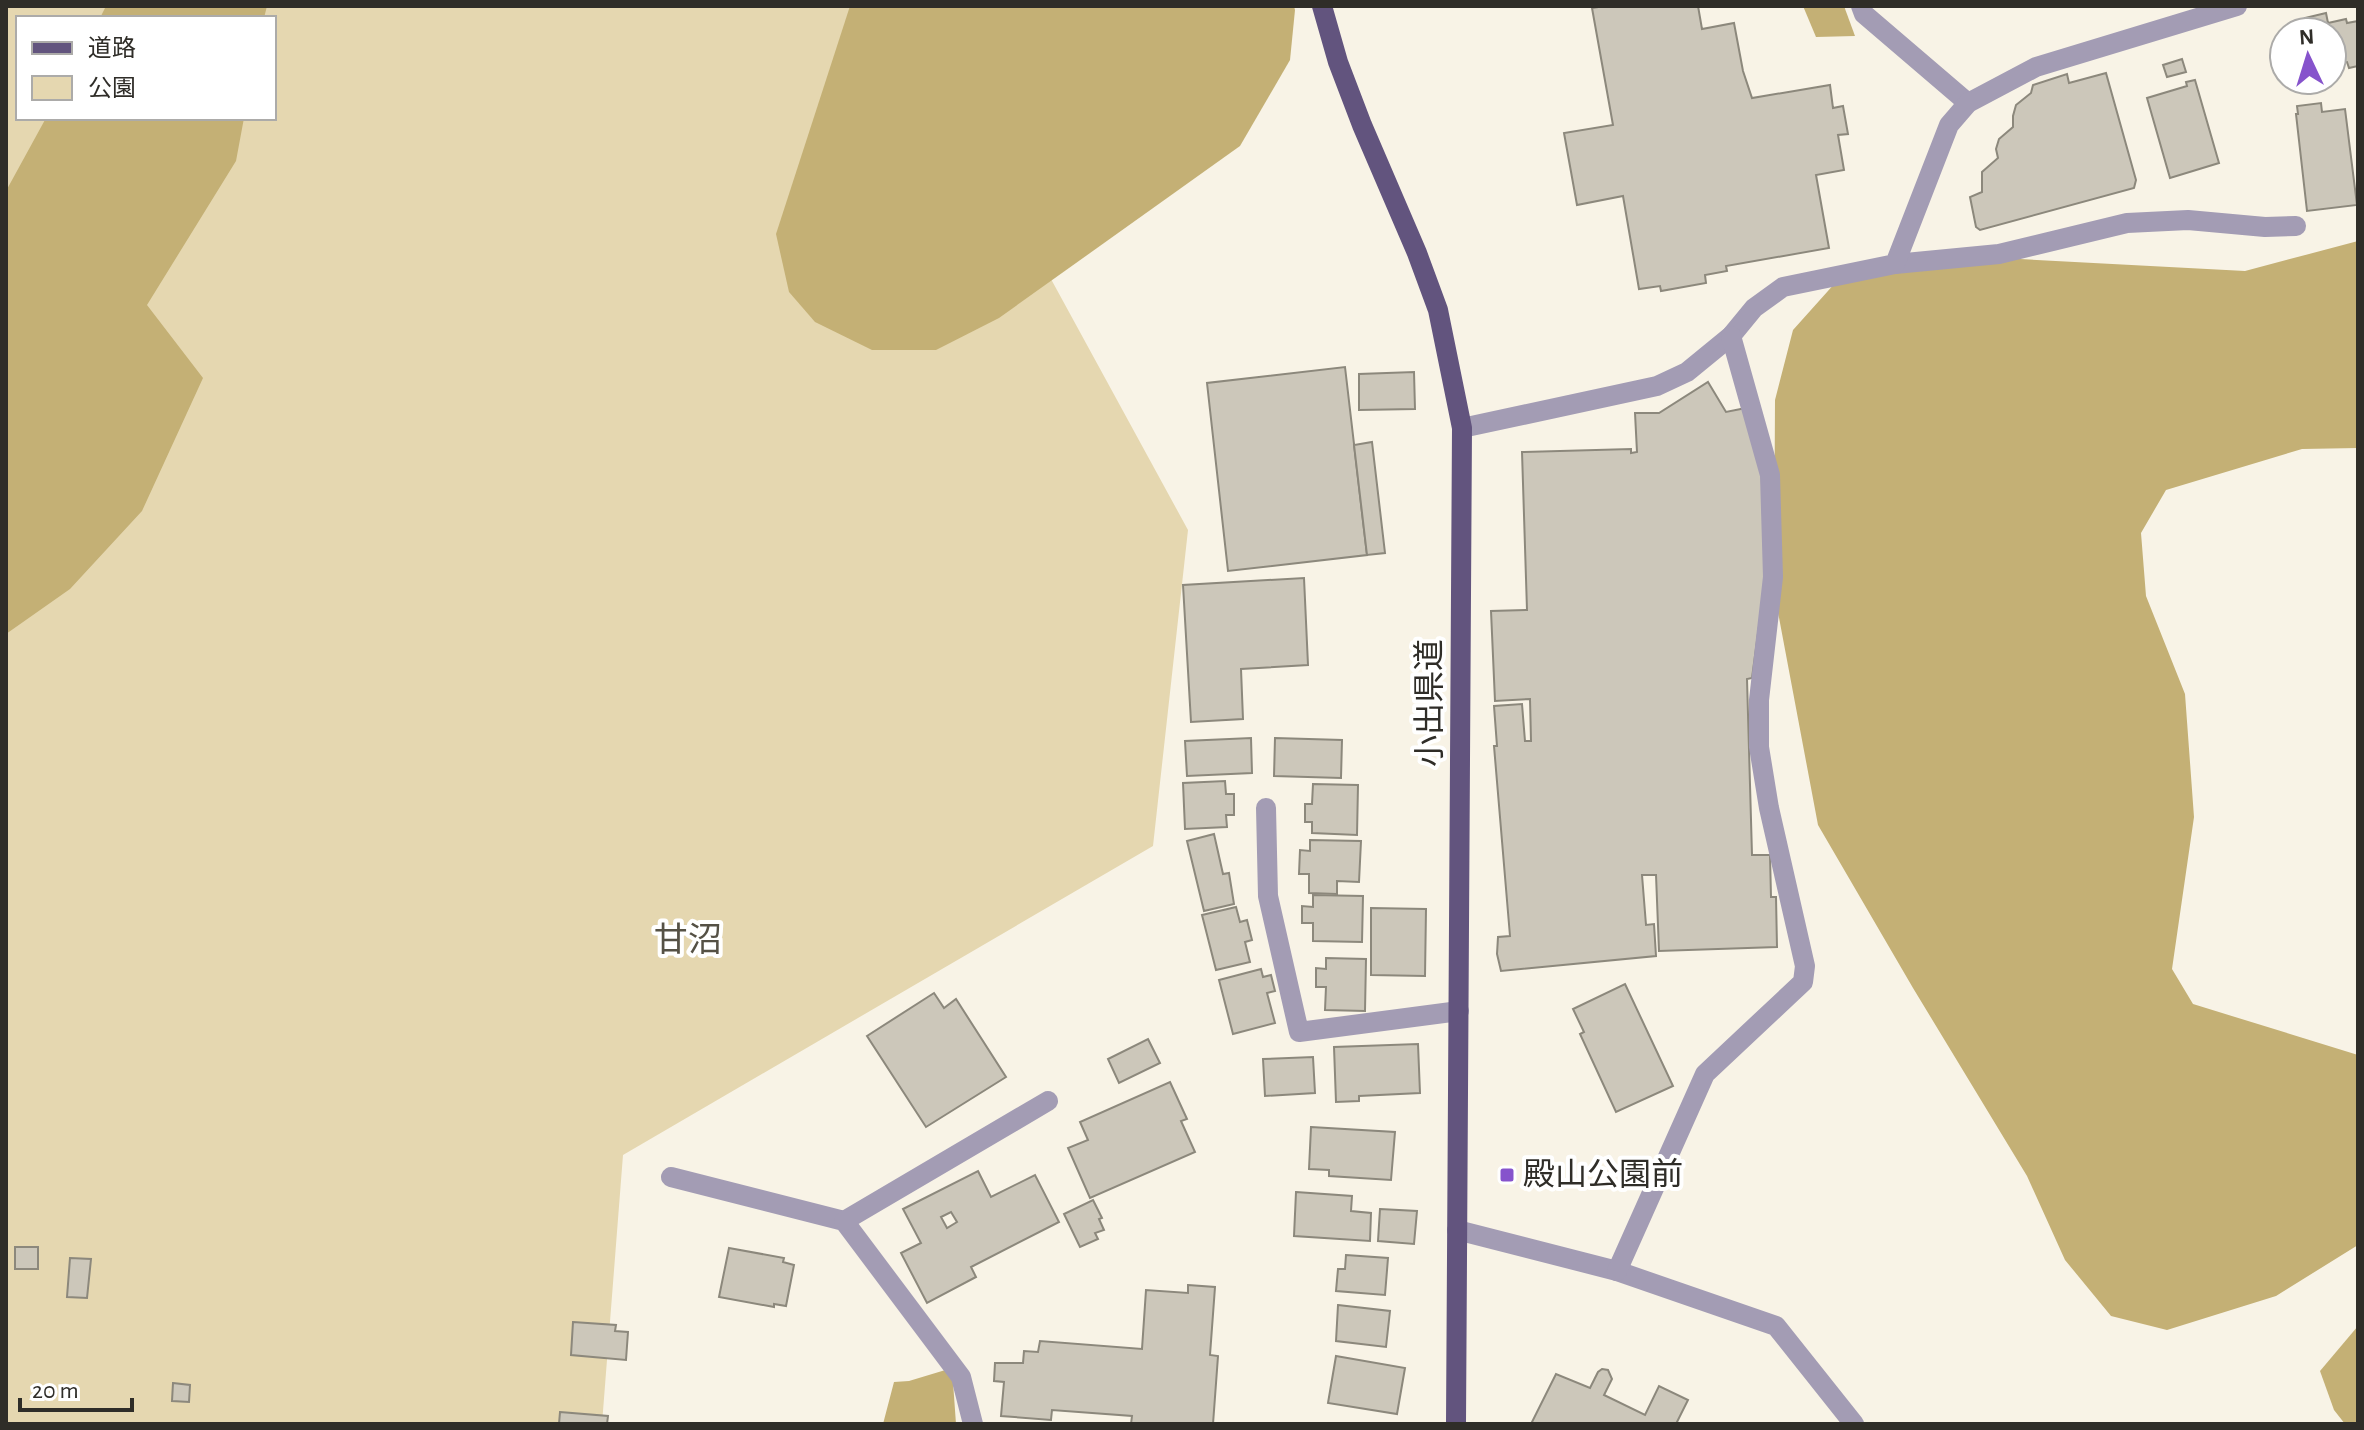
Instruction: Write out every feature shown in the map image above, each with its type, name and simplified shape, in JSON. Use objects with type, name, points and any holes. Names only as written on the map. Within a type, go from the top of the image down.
[{"type":"main road","name":"小出県道","points":[[1322,6],[1338,62],[1438,310],[1462,428],[1456,1424]]},
{"type":"street","points":[[1861,6],[1864,14],[1968,103]]},
{"type":"street","points":[[1895,264],[1949,125],[1968,103],[2036,67],[2237,6]]},
{"type":"street","points":[[1462,428],[1657,386],[1687,372],[1731,336],[1754,308],[1783,287],[1895,264],[1999,254],[2127,223],[2188,220],[2296,226]]},
{"type":"street","points":[[1617,1271],[1705,1074],[1803,982],[1805,966],[1769,808],[1759,747],[1759,700],[1773,577],[1770,475],[1731,336]]},
{"type":"street","points":[[1266,808],[1268,896],[1299,1032],[1459,1011]]},
{"type":"street","points":[[844,1221],[1048,1101]]},
{"type":"street","points":[[671,1177],[844,1221],[961,1377],[973,1424]]},
{"type":"street","points":[[1457,1230],[1617,1271],[1776,1326],[1854,1424]]},
{"type":"green space","points":[[6,6],[963,6],[986,160],[1188,530],[1153,846],[623,1155],[602,1424],[6,1424]]},
{"type":"shaded area","points":[[106,6],[267,6],[264,16],[101,16]]},
{"type":"shaded area","points":[[850,6],[1294,6],[1295,10],[1290,60],[1240,146],[999,318],[936,350],[872,350],[815,322],[789,292],[776,234]]},
{"type":"shaded area","points":[[1803,6],[1844,6],[1855,36],[1816,37]]},
{"type":"shaded area","points":[[45,120],[244,120],[236,161],[147,305],[203,378],[142,511],[70,589],[6,634],[6,191]]},
{"type":"shaded area","points":[[2358,241],[2358,448],[2302,449],[2166,490],[2141,533],[2146,596],[2185,694],[2194,817],[2172,969],[2193,1004],[2358,1055],[2358,1245],[2276,1296],[2167,1330],[2111,1316],[2065,1260],[2027,1176],[1818,825],[1774,591],[1775,400],[1793,330],[1836,282],[1944,255],[2245,271]]},
{"type":"shaded area","points":[[2358,1326],[2358,1424],[2345,1424],[2334,1410],[2320,1371]]},
{"type":"shaded area","points":[[952,1368],[956,1424],[883,1424],[894,1382],[909,1381]]},
{"type":"building","points":[[1698,6],[1702,29],[1734,23],[1743,71],[1752,98],[1830,85],[1833,108],[1843,106],[1848,134],[1838,135],[1844,170],[1816,175],[1829,248],[1726,266],[1727,271],[1705,275],[1706,283],[1661,291],[1660,286],[1639,289],[1623,196],[1577,205],[1564,133],[1613,125],[1592,8]]},
{"type":"building","points":[[2358,21],[2358,66],[2349,68],[2348,23]]},
{"type":"building","points":[[2182,59],[2186,72],[2167,77],[2163,65]]},
{"type":"building","points":[[2106,73],[2136,180],[2134,188],[1980,230],[1976,227],[1970,197],[1982,192],[1982,172],[1998,158],[1996,149],[1999,139],[2013,127],[2016,105],[2031,93],[2033,85],[2067,74],[2069,83]]},
{"type":"building","points":[[2195,80],[2219,163],[2170,178],[2147,98],[2187,86],[2186,82]]},
{"type":"building","points":[[2321,103],[2322,112],[2345,109],[2357,205],[2307,211],[2297,106]]},
{"type":"building","points":[[1345,367],[1367,555],[1228,571],[1207,383]]},
{"type":"building","points":[[1414,372],[1415,409],[1359,410],[1359,374]]},
{"type":"building","points":[[1708,382],[1726,412],[1746,408],[1761,453],[1765,582],[1752,678],[1747,679],[1752,855],[1770,855],[1771,897],[1776,897],[1777,947],[1659,951],[1656,875],[1642,875],[1646,925],[1654,924],[1656,956],[1501,971],[1497,954],[1498,937],[1510,936],[1494,746],[1497,746],[1494,706],[1522,704],[1525,741],[1531,741],[1530,699],[1495,701],[1491,611],[1527,610],[1522,452],[1631,449],[1631,453],[1637,452],[1635,413],[1659,413]]},
{"type":"building","points":[[1372,442],[1385,553],[1367,555],[1354,445]]},
{"type":"building","points":[[1304,578],[1308,665],[1241,669],[1243,719],[1191,722],[1183,585]]},
{"type":"building","points":[[1251,738],[1252,773],[1187,776],[1185,741]]},
{"type":"building","points":[[1275,738],[1342,740],[1341,778],[1274,776]]},
{"type":"building","points":[[1225,781],[1226,794],[1234,794],[1234,815],[1226,815],[1227,827],[1185,829],[1183,783]]},
{"type":"building","points":[[1313,784],[1358,785],[1357,835],[1312,833],[1312,822],[1305,822],[1305,804],[1312,804]]},
{"type":"building","points":[[1214,834],[1223,874],[1229,873],[1234,904],[1204,911],[1187,841]]},
{"type":"building","points":[[1310,840],[1361,841],[1359,882],[1337,881],[1337,894],[1309,893],[1309,874],[1299,874],[1300,850],[1310,851]]},
{"type":"building","points":[[1313,895],[1363,896],[1362,942],[1313,941],[1313,923],[1302,923],[1302,906],[1313,907]]},
{"type":"building","points":[[1236,907],[1240,922],[1247,920],[1252,940],[1245,942],[1250,962],[1216,970],[1202,915]]},
{"type":"building","points":[[1371,908],[1426,909],[1425,976],[1371,975]]},
{"type":"building","points":[[1326,958],[1366,959],[1365,1011],[1325,1010],[1326,987],[1316,987],[1316,968],[1326,969]]},
{"type":"building","points":[[1261,969],[1263,977],[1271,975],[1275,991],[1267,993],[1275,1023],[1233,1034],[1219,980]]},
{"type":"building","points":[[1625,984],[1673,1086],[1616,1112],[1580,1034],[1584,1032],[1573,1009]]},
{"type":"building","points":[[934,993],[944,1008],[956,999],[1006,1077],[926,1127],[867,1036]]},
{"type":"building","points":[[1148,1039],[1160,1063],[1119,1083],[1108,1059]]},
{"type":"building","points":[[1418,1044],[1420,1093],[1359,1096],[1359,1101],[1336,1102],[1334,1047]]},
{"type":"building","points":[[1313,1057],[1315,1093],[1265,1096],[1263,1059]]},
{"type":"building","points":[[1170,1082],[1187,1119],[1181,1121],[1195,1152],[1090,1198],[1068,1148],[1088,1140],[1080,1122]]},
{"type":"building","points":[[1311,1127],[1395,1132],[1391,1180],[1329,1176],[1329,1170],[1309,1169]]},
{"type":"building","points":[[978,1171],[991,1197],[1035,1175],[1059,1222],[971,1267],[976,1277],[927,1303],[901,1253],[921,1243],[903,1209]],"holes":[[[951,1212],[957,1222],[947,1228],[941,1217]]]},
{"type":"building","points":[[1296,1192],[1352,1196],[1351,1211],[1371,1213],[1370,1241],[1294,1236]]},
{"type":"building","points":[[1093,1200],[1104,1230],[1095,1233],[1098,1239],[1080,1247],[1064,1214]]},
{"type":"building","points":[[1380,1209],[1417,1211],[1414,1244],[1378,1241]]},
{"type":"building","points":[[15,1247],[38,1247],[38,1269],[15,1269]]},
{"type":"building","points":[[729,1248],[784,1258],[783,1262],[794,1265],[786,1306],[774,1304],[774,1307],[719,1297]]},
{"type":"building","points":[[1346,1255],[1388,1258],[1385,1295],[1336,1291],[1338,1269],[1345,1269]]},
{"type":"building","points":[[70,1258],[91,1259],[87,1298],[67,1297]]},
{"type":"building","points":[[1188,1285],[1215,1287],[1210,1355],[1218,1356],[1213,1424],[1131,1424],[1132,1416],[1052,1410],[1051,1420],[1001,1416],[1004,1382],[994,1381],[995,1363],[1023,1363],[1024,1351],[1038,1352],[1040,1341],[1142,1349],[1146,1290],[1188,1293]]},
{"type":"building","points":[[1338,1305],[1390,1311],[1386,1347],[1336,1341]]},
{"type":"building","points":[[573,1322],[616,1325],[615,1331],[628,1332],[626,1360],[571,1355]]},
{"type":"building","points":[[1336,1356],[1405,1368],[1397,1414],[1328,1403]]},
{"type":"building","points":[[1602,1369],[1608,1370],[1612,1379],[1604,1395],[1645,1415],[1659,1386],[1688,1400],[1676,1424],[1531,1424],[1556,1374],[1590,1388]]},
{"type":"building","points":[[173,1383],[190,1385],[189,1402],[172,1401]]},
{"type":"building","points":[[560,1412],[608,1416],[607,1424],[559,1424]]},
{"type":"place","name":"殿山公園前","points":[[1507,1175]]},
{"type":"district","name":"甘沼","points":[[688,941]]}]
